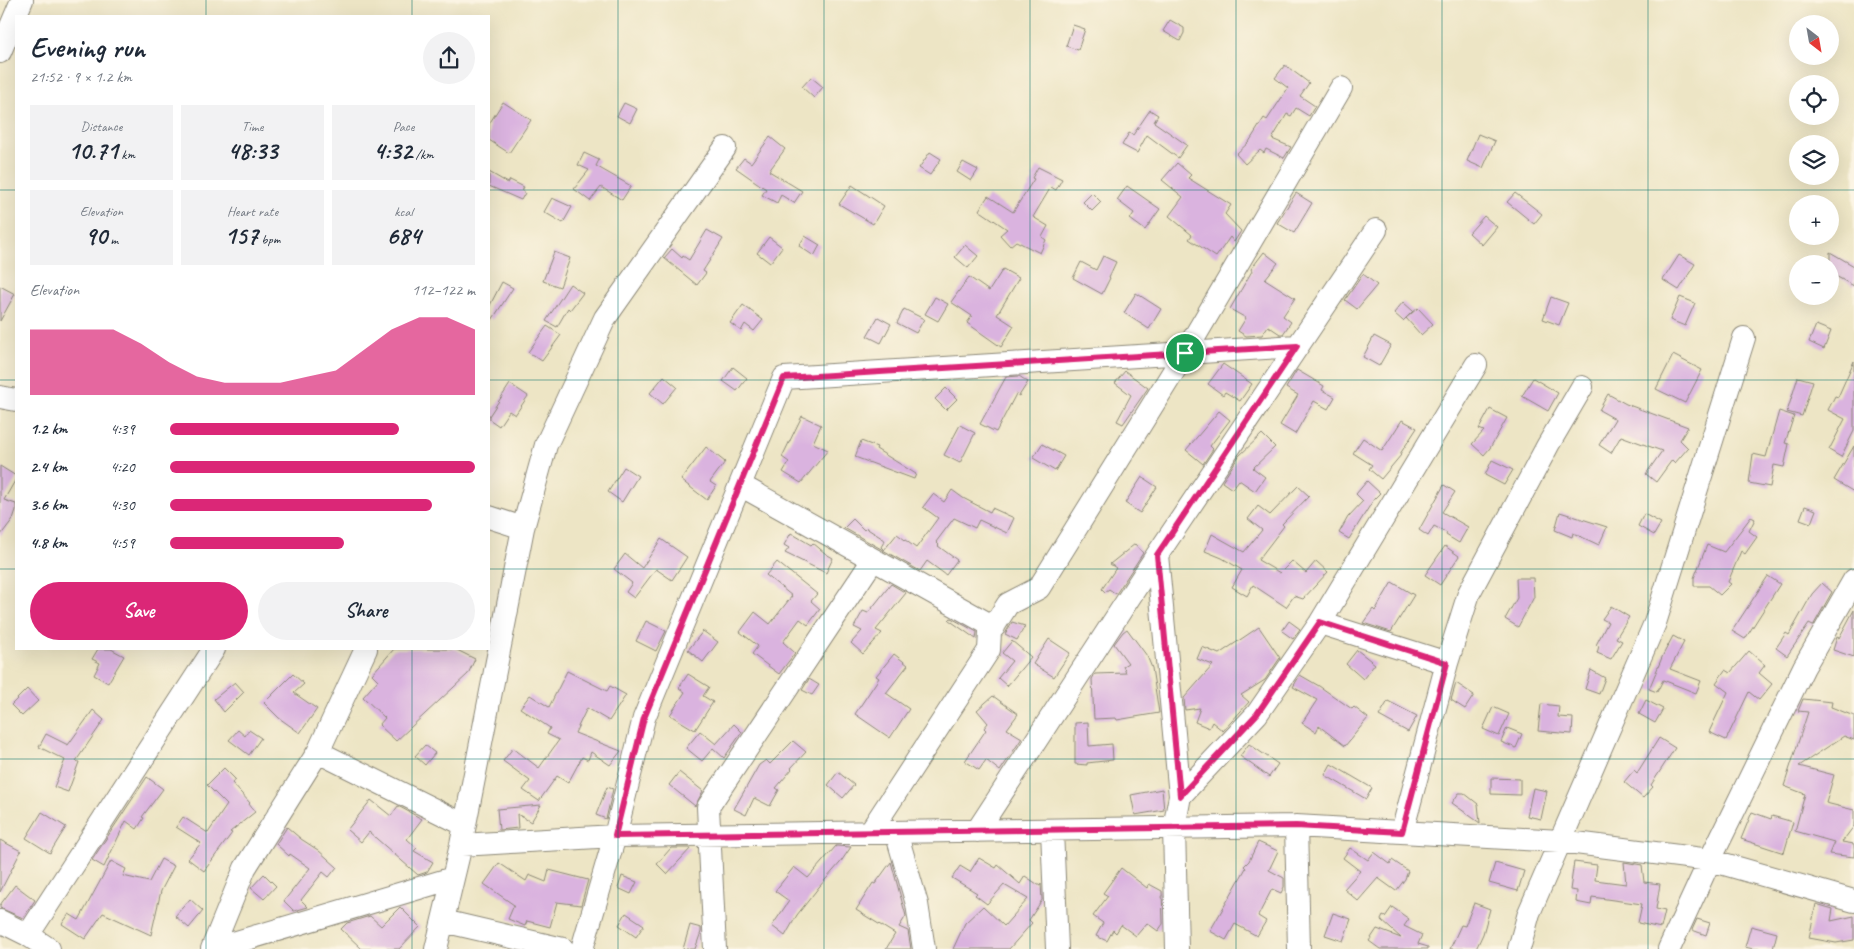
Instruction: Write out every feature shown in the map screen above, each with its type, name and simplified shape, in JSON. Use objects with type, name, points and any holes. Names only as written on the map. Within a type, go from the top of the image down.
[{"type":"street","points":[[16,15],[22,0]]},
{"type":"street","points":[[0,52],[15,17]]},
{"type":"street","points":[[870,832],[989,650],[990,632],[1008,604],[1040,588],[1185,353],[1341,88]]},
{"type":"street","points":[[436,949],[463,835],[522,528],[546,445],[605,318],[725,148]]},
{"type":"street","points":[[978,831],[1157,555],[1376,230]]},
{"type":"street","points":[[1519,949],[1528,912],[1655,623],[1744,338]]},
{"type":"street","points":[[582,949],[615,836],[644,718],[784,378],[1297,346]]},
{"type":"street","points":[[1180,796],[1257,714],[1320,622],[1476,365]]},
{"type":"street","points":[[1402,832],[1447,663],[1469,593],[1548,445],[1582,386]]},
{"type":"street","points":[[0,396],[15,400]]},
{"type":"street","points":[[740,485],[994,627]]},
{"type":"street","points":[[490,517],[522,528]]},
{"type":"street","points":[[1157,555],[1180,796],[1174,828],[1178,949]]},
{"type":"street","points":[[715,949],[708,807],[873,560]]},
{"type":"street","points":[[1669,949],[1804,667],[1854,580]]},
{"type":"street","points":[[1320,622],[1447,663]]},
{"type":"street","points":[[28,935],[213,650]]},
{"type":"street","points":[[212,949],[245,868],[318,752],[366,650]]},
{"type":"street","points":[[318,752],[463,835],[615,836],[1296,826],[1560,841],[1710,860],[1854,901]]},
{"type":"street","points":[[1296,826],[1299,949]]},
{"type":"street","points":[[1052,830],[1057,949]]},
{"type":"street","points":[[896,832],[917,904],[924,949]]},
{"type":"street","points":[[212,949],[453,878]]},
{"type":"street","points":[[0,920],[49,949]]},
{"type":"street","points":[[443,921],[563,949]]},
{"type":"building","points":[[1170,20],[1184,28],[1180,41],[1163,31]]},
{"type":"building","points":[[1073,25],[1085,29],[1078,50],[1066,46]]},
{"type":"building","points":[[1285,65],[1309,83],[1300,96],[1315,106],[1309,116],[1296,108],[1291,116],[1287,114],[1272,139],[1291,147],[1284,158],[1266,149],[1264,153],[1260,150],[1245,164],[1236,154],[1249,142],[1264,118],[1267,120],[1288,88],[1275,78]]},
{"type":"building","points":[[811,77],[823,87],[814,98],[802,87]]},
{"type":"building","points":[[503,102],[531,120],[509,153],[490,141],[490,122]]},
{"type":"building","points":[[624,103],[637,109],[630,123],[617,116]]},
{"type":"building","points":[[1150,110],[1158,115],[1154,122],[1187,145],[1178,158],[1147,135],[1137,153],[1122,145],[1129,133],[1133,135]]},
{"type":"building","points":[[1478,134],[1495,141],[1483,168],[1467,161]]},
{"type":"building","points":[[770,137],[785,149],[769,171],[802,191],[794,203],[781,195],[777,203],[762,195],[766,189],[736,168],[744,158],[751,163]]},
{"type":"building","points":[[930,152],[941,159],[930,175],[919,168]]},
{"type":"building","points":[[584,153],[599,160],[596,166],[631,186],[622,200],[601,187],[590,201],[574,189],[589,170],[578,165]]},
{"type":"building","points":[[963,162],[978,170],[971,181],[957,172]]},
{"type":"building","points":[[1177,163],[1191,175],[1188,178],[1231,205],[1225,214],[1241,231],[1234,242],[1230,237],[1216,257],[1189,239],[1192,235],[1169,216],[1183,197],[1162,180]]},
{"type":"building","points":[[1038,167],[1062,179],[1056,190],[1051,187],[1033,217],[1048,226],[1042,237],[1046,240],[1040,253],[1016,241],[1010,246],[1000,235],[1007,229],[979,210],[988,196],[1013,212],[1034,179],[1032,178]]},
{"type":"building","points":[[490,173],[508,183],[510,180],[524,187],[522,191],[525,193],[521,200],[490,186]]},
{"type":"building","points":[[852,185],[884,206],[873,224],[839,204]]},
{"type":"building","points":[[1127,186],[1160,209],[1145,230],[1130,219],[1134,213],[1117,200]]},
{"type":"building","points":[[1092,193],[1101,202],[1092,211],[1083,202]]},
{"type":"building","points":[[1296,193],[1312,203],[1294,233],[1277,223]]},
{"type":"building","points":[[1515,193],[1542,214],[1534,224],[1507,202]]},
{"type":"building","points":[[552,198],[572,207],[563,223],[544,212]]},
{"type":"building","points":[[1484,216],[1497,227],[1482,245],[1469,233]]},
{"type":"building","points":[[707,230],[723,239],[703,271],[706,273],[697,285],[664,258],[672,249],[682,258],[683,256],[689,260]]},
{"type":"building","points":[[805,236],[820,245],[814,256],[799,246]]},
{"type":"building","points":[[769,237],[782,247],[770,263],[757,253]]},
{"type":"building","points":[[965,245],[978,256],[968,268],[955,257]]},
{"type":"building","points":[[554,252],[570,258],[560,287],[543,281]]},
{"type":"building","points":[[1264,252],[1278,263],[1265,279],[1295,298],[1283,316],[1291,322],[1283,334],[1268,326],[1262,335],[1246,336],[1238,331],[1246,318],[1230,309],[1252,271],[1251,269]]},
{"type":"building","points":[[1679,255],[1695,264],[1679,290],[1663,280]]},
{"type":"building","points":[[1103,256],[1116,262],[1102,294],[1073,278],[1081,262],[1096,270]]},
{"type":"building","points":[[1839,257],[1854,266],[1854,286],[1839,278]]},
{"type":"building","points":[[1003,269],[1019,278],[997,315],[1014,326],[1001,347],[967,323],[972,316],[951,302],[969,277],[989,291]]},
{"type":"building","points":[[1363,274],[1377,285],[1357,309],[1345,300]]},
{"type":"building","points":[[502,282],[513,288],[492,320],[490,318],[490,305]]},
{"type":"building","points":[[570,284],[583,293],[570,310],[568,308],[557,327],[546,321]]},
{"type":"building","points":[[0,286],[15,294],[0,321]]},
{"type":"building","points":[[1136,293],[1161,309],[1149,329],[1124,313]]},
{"type":"building","points":[[935,297],[948,304],[938,321],[925,314]]},
{"type":"building","points":[[1551,297],[1568,303],[1559,325],[1543,319]]},
{"type":"building","points":[[1680,297],[1695,303],[1685,326],[1670,320]]},
{"type":"building","points":[[1403,302],[1413,311],[1403,321],[1394,313]]},
{"type":"building","points":[[743,305],[763,320],[754,331],[745,324],[741,331],[730,323]]},
{"type":"building","points":[[1418,308],[1433,324],[1421,335],[1406,318]]},
{"type":"building","points":[[904,309],[924,319],[916,333],[897,323]]},
{"type":"building","points":[[878,317],[891,324],[881,343],[867,336]]},
{"type":"building","points":[[1816,325],[1831,331],[1824,349],[1809,342]]},
{"type":"building","points":[[547,326],[561,335],[542,361],[528,352]]},
{"type":"building","points":[[1374,336],[1391,345],[1379,366],[1363,357]]},
{"type":"building","points":[[1673,355],[1702,370],[1685,403],[1656,389]]},
{"type":"building","points":[[1854,361],[1854,431],[1841,457],[1829,450],[1845,419],[1828,410],[1835,396],[1838,397]]},
{"type":"building","points":[[1223,364],[1252,384],[1240,401],[1225,392],[1223,395],[1208,384]]},
{"type":"building","points":[[733,367],[747,378],[737,391],[723,381]]},
{"type":"building","points":[[1297,370],[1324,386],[1322,390],[1335,397],[1328,409],[1314,401],[1295,434],[1280,425],[1298,395],[1286,388]]},
{"type":"building","points":[[1125,371],[1148,388],[1123,424],[1117,421],[1131,395],[1115,383]]},
{"type":"building","points":[[664,376],[677,387],[663,404],[650,393]]},
{"type":"building","points":[[1019,376],[1028,382],[1019,396],[1016,394],[996,432],[980,424],[1006,377]]},
{"type":"building","points":[[1798,377],[1813,381],[1802,416],[1787,412]]},
{"type":"building","points":[[1533,378],[1558,393],[1548,411],[1522,396]]},
{"type":"building","points":[[510,384],[528,396],[515,415],[509,411],[499,426],[490,420],[490,414]]},
{"type":"building","points":[[946,388],[957,399],[946,410],[935,399]]},
{"type":"building","points":[[1608,394],[1626,404],[1688,427],[1680,440],[1688,448],[1675,463],[1672,460],[1656,482],[1646,474],[1662,451],[1621,436],[1611,453],[1599,445],[1615,419],[1599,410]]},
{"type":"building","points":[[1490,409],[1507,418],[1484,455],[1472,444],[1484,431],[1479,429]]},
{"type":"building","points":[[1219,411],[1230,420],[1210,446],[1213,449],[1203,464],[1186,450]]},
{"type":"building","points":[[1779,411],[1794,416],[1785,443],[1789,444],[1784,467],[1774,465],[1770,487],[1749,483],[1753,454],[1766,457]]},
{"type":"building","points":[[802,416],[821,425],[813,443],[828,450],[801,483],[783,472],[789,462],[782,457]]},
{"type":"building","points":[[1402,420],[1417,428],[1401,455],[1381,479],[1369,469],[1372,465],[1353,453],[1363,438],[1382,451]]},
{"type":"building","points":[[960,425],[975,433],[960,463],[944,455]]},
{"type":"building","points":[[1262,434],[1275,447],[1253,468],[1265,477],[1255,491],[1239,480],[1232,489],[1222,482],[1239,456]]},
{"type":"building","points":[[861,441],[877,447],[876,449],[916,474],[914,479],[855,457]]},
{"type":"building","points":[[1042,444],[1064,456],[1055,471],[1033,458]]},
{"type":"building","points":[[1854,446],[1854,492],[1834,480]]},
{"type":"building","points":[[706,447],[725,462],[710,482],[716,486],[707,500],[681,480]]},
{"type":"building","points":[[1492,460],[1513,470],[1504,485],[1485,475]]},
{"type":"building","points":[[0,466],[15,475],[15,481],[4,500],[15,504],[15,513],[13,519],[0,536]]},
{"type":"building","points":[[624,467],[638,476],[622,502],[608,492]]},
{"type":"building","points":[[1142,477],[1157,487],[1140,513],[1125,503]]},
{"type":"building","points":[[1367,481],[1380,493],[1374,499],[1349,539],[1339,533],[1348,517],[1363,501],[1356,494]]},
{"type":"building","points":[[1444,485],[1455,492],[1442,512],[1468,527],[1459,543],[1446,535],[1447,533],[1434,526],[1428,536],[1419,530]]},
{"type":"building","points":[[1298,486],[1309,496],[1282,524],[1284,526],[1258,560],[1280,573],[1292,561],[1306,573],[1316,561],[1328,572],[1303,599],[1294,596],[1286,607],[1253,585],[1247,596],[1232,587],[1242,570],[1222,558],[1205,551],[1212,534],[1244,552],[1262,530],[1248,519],[1258,506],[1270,515]]},
{"type":"building","points":[[952,490],[990,512],[992,508],[1014,518],[1007,533],[979,520],[975,528],[954,518],[936,542],[938,546],[957,560],[946,575],[927,561],[920,571],[844,528],[853,519],[864,530],[866,528],[885,540],[881,547],[884,550],[897,534],[916,548],[938,518],[923,507],[933,494],[944,502]]},
{"type":"building","points":[[1805,506],[1816,510],[1811,523],[1800,519]]},
{"type":"building","points":[[1560,512],[1607,527],[1599,545],[1573,533],[1572,537],[1555,530]]},
{"type":"building","points":[[1644,514],[1661,523],[1654,535],[1638,526]]},
{"type":"building","points":[[1751,517],[1755,519],[1749,531],[1757,537],[1745,554],[1741,551],[1728,582],[1731,584],[1720,595],[1709,586],[1694,586],[1694,578],[1707,545],[1724,552]]},
{"type":"building","points":[[791,533],[811,545],[813,543],[833,558],[826,573],[785,553],[789,548],[784,545]]},
{"type":"building","points":[[661,539],[687,557],[672,580],[656,569],[634,598],[626,592],[632,583],[614,569],[625,554],[642,568]]},
{"type":"building","points":[[1135,544],[1143,553],[1116,594],[1109,589],[1105,592],[1102,589],[1116,568],[1110,564]]},
{"type":"building","points":[[1445,546],[1459,556],[1440,585],[1425,575]]},
{"type":"building","points":[[777,562],[817,594],[811,601],[820,609],[808,625],[800,619],[783,642],[795,653],[779,674],[752,654],[758,646],[740,632],[755,612],[770,624],[792,596],[766,575]]},
{"type":"building","points":[[1768,576],[1780,584],[1745,639],[1732,631]]},
{"type":"building","points":[[1516,578],[1533,578],[1534,597],[1518,627],[1505,619],[1517,598]]},
{"type":"building","points":[[1392,582],[1414,595],[1391,632],[1363,623],[1373,609],[1375,611]]},
{"type":"building","points":[[1822,583],[1832,592],[1813,626],[1809,624],[1787,656],[1776,648],[1786,633],[1789,635],[1812,594]]},
{"type":"building","points":[[891,584],[906,593],[876,630],[882,633],[863,654],[851,643],[862,631],[854,627],[863,611],[868,613]]},
{"type":"building","points":[[1611,606],[1629,617],[1616,638],[1622,641],[1611,659],[1597,653],[1599,646],[1596,645],[1608,622],[1602,619]]},
{"type":"building","points":[[1854,610],[1854,657],[1833,650],[1837,637],[1839,638]]},
{"type":"building","points":[[951,618],[977,632],[976,639],[949,620]]},
{"type":"building","points":[[646,621],[666,631],[656,651],[636,641]]},
{"type":"building","points":[[1289,621],[1300,629],[1293,639],[1282,631]]},
{"type":"building","points":[[1012,622],[1025,626],[1017,640],[1005,634]]},
{"type":"building","points":[[1259,627],[1280,658],[1265,680],[1241,695],[1249,702],[1223,731],[1212,722],[1209,728],[1195,722],[1200,708],[1185,710],[1184,698],[1213,665],[1197,659],[1202,647],[1219,654]]},
{"type":"building","points":[[1127,629],[1147,656],[1152,668],[1159,713],[1117,720],[1116,718],[1094,719],[1092,679],[1095,674],[1126,673],[1123,666],[1128,663],[1114,644]]},
{"type":"building","points":[[703,631],[718,642],[703,662],[688,650]]},
{"type":"building","points":[[1673,636],[1684,642],[1670,669],[1701,681],[1696,693],[1663,680],[1657,692],[1649,689]]},
{"type":"building","points":[[1049,639],[1070,653],[1054,677],[1033,664]]},
{"type":"building","points":[[1012,641],[1031,657],[1007,686],[998,678],[1012,661],[1002,653]]},
{"type":"building","points":[[97,650],[113,650],[124,656],[108,683],[94,675],[100,663],[92,659]]},
{"type":"building","points":[[393,650],[457,650],[475,659],[468,674],[396,741],[379,725],[385,718],[363,697],[378,680],[372,674]]},
{"type":"building","points":[[1357,650],[1375,664],[1363,679],[1346,664]]},
{"type":"building","points":[[1749,651],[1765,665],[1759,673],[1772,684],[1759,700],[1749,692],[1726,740],[1709,732],[1728,692],[1716,683],[1725,670],[1730,673]]},
{"type":"building","points":[[894,654],[908,665],[886,693],[909,709],[890,738],[855,714],[879,678],[876,676]]},
{"type":"building","points":[[1591,670],[1605,678],[1599,694],[1585,689]]},
{"type":"building","points":[[567,671],[607,691],[610,686],[626,695],[609,721],[587,708],[575,733],[621,751],[610,765],[591,752],[588,760],[582,757],[568,783],[557,776],[539,801],[523,790],[530,781],[503,761],[513,748],[539,768],[559,740],[547,734],[550,728],[520,708],[530,695],[549,707]]},
{"type":"building","points":[[293,674],[304,684],[294,693],[317,709],[300,733],[279,718],[264,703]]},
{"type":"building","points":[[688,674],[709,687],[703,696],[713,702],[695,730],[670,715],[685,692],[679,688]]},
{"type":"building","points":[[1300,675],[1352,709],[1354,707],[1368,718],[1345,746],[1319,726],[1316,732],[1302,723],[1317,700],[1293,687]]},
{"type":"building","points":[[809,679],[819,685],[812,695],[802,690]]},
{"type":"building","points":[[235,682],[244,692],[224,712],[214,699]]},
{"type":"building","points":[[1456,683],[1474,695],[1465,709],[1451,700]]},
{"type":"building","points":[[27,689],[38,701],[22,716],[11,705]]},
{"type":"building","points":[[993,696],[1018,714],[1007,729],[1022,738],[1000,771],[986,760],[979,770],[965,761],[986,730],[984,728],[988,723],[977,710]]},
{"type":"building","points":[[1803,699],[1832,702],[1831,707],[1854,716],[1854,740],[1844,736],[1799,766],[1834,775],[1826,803],[1854,810],[1854,826],[1842,842],[1854,844],[1854,857],[1829,854],[1834,842],[1795,831],[1805,794],[1784,786],[1808,712],[1798,711]]},
{"type":"building","points":[[1646,700],[1663,709],[1655,723],[1639,714]]},
{"type":"building","points":[[1388,701],[1417,716],[1408,732],[1379,716]]},
{"type":"building","points":[[1541,704],[1559,706],[1558,717],[1573,718],[1572,734],[1538,731]]},
{"type":"building","points":[[1493,707],[1509,714],[1499,736],[1483,729]]},
{"type":"building","points":[[93,710],[104,720],[76,761],[79,762],[68,792],[54,787],[65,760],[39,747],[46,734],[68,745]]},
{"type":"building","points":[[1088,722],[1089,746],[1112,744],[1113,760],[1087,763],[1087,765],[1075,764],[1075,723]]},
{"type":"building","points":[[734,724],[742,732],[724,758],[713,748],[702,761],[686,748],[700,731],[716,744]]},
{"type":"building","points":[[1507,728],[1522,734],[1516,748],[1501,742]]},
{"type":"building","points":[[238,730],[245,736],[249,730],[261,738],[249,755],[229,740]]},
{"type":"building","points":[[1659,738],[1675,748],[1651,785],[1653,787],[1643,798],[1624,782],[1634,770],[1637,773]]},
{"type":"building","points":[[793,741],[806,752],[776,788],[779,790],[770,806],[754,798],[746,815],[734,809],[759,765],[766,760],[770,764]]},
{"type":"building","points":[[1249,744],[1278,764],[1269,777],[1240,756]]},
{"type":"building","points":[[425,745],[435,753],[425,765],[415,756]]},
{"type":"building","points":[[1331,764],[1372,788],[1366,799],[1325,775]]},
{"type":"building","points":[[224,768],[236,780],[232,783],[250,803],[255,812],[230,832],[232,833],[204,871],[188,859],[201,843],[176,827],[183,817],[208,833],[227,805],[207,785]]},
{"type":"building","points":[[679,772],[703,791],[695,806],[669,785]]},
{"type":"building","points":[[838,772],[854,785],[843,798],[828,785]]},
{"type":"building","points":[[147,777],[163,789],[142,817],[144,818],[137,829],[126,821],[104,867],[92,860]]},
{"type":"building","points":[[1491,778],[1520,779],[1520,795],[1491,794]]},
{"type":"building","points":[[607,787],[613,789],[606,819],[596,815]]},
{"type":"building","points":[[1533,788],[1547,791],[1541,819],[1527,816]]},
{"type":"building","points":[[1162,789],[1164,810],[1135,815],[1131,795]]},
{"type":"building","points":[[1459,793],[1464,793],[1478,804],[1480,823],[1452,803]]},
{"type":"building","points":[[371,800],[391,816],[398,806],[422,819],[407,839],[417,848],[414,851],[433,862],[427,872],[418,875],[369,832],[361,842],[347,830]]},
{"type":"building","points":[[541,805],[531,822],[517,814],[518,828],[499,830],[497,809]]},
{"type":"building","points":[[42,812],[66,827],[50,853],[26,838]]},
{"type":"building","points":[[1752,812],[1771,819],[1772,816],[1793,822],[1784,853],[1741,839]]},
{"type":"building","points":[[287,827],[337,867],[329,877],[323,872],[301,900],[308,907],[294,911],[284,901],[310,868],[290,854],[289,856],[276,844]]},
{"type":"building","points":[[0,840],[21,851],[0,892]]},
{"type":"building","points":[[1258,842],[1278,851],[1269,870],[1284,878],[1284,887],[1281,893],[1272,889],[1258,916],[1266,921],[1257,936],[1235,924],[1226,940],[1210,931],[1246,868],[1244,866],[1249,861]]},
{"type":"building","points":[[836,846],[851,847],[797,915],[785,936],[772,926],[789,901],[775,891],[794,867],[808,878]]},
{"type":"building","points":[[671,848],[691,848],[667,874],[657,864]]},
{"type":"building","points":[[1350,848],[1368,860],[1374,852],[1390,864],[1392,860],[1408,871],[1405,879],[1396,891],[1378,878],[1358,901],[1344,889],[1360,871],[1343,858]]},
{"type":"building","points":[[979,858],[996,868],[998,865],[1020,884],[1025,876],[1040,886],[1041,884],[1042,900],[1029,920],[1032,923],[1009,949],[953,949],[965,923],[983,906],[1004,926],[1028,899],[1004,885],[987,904],[975,895],[977,893],[952,878],[960,866],[970,872]]},
{"type":"building","points":[[161,859],[174,866],[161,891],[151,935],[103,913],[85,939],[62,924],[69,914],[79,920],[111,861],[126,869],[123,876],[149,882]]},
{"type":"building","points":[[891,862],[906,916],[899,927],[908,931],[911,949],[886,949],[895,934],[856,910],[873,883],[875,884]]},
{"type":"building","points":[[1574,862],[1597,865],[1595,880],[1626,884],[1624,862],[1642,865],[1644,882],[1660,884],[1656,909],[1665,911],[1661,928],[1638,923],[1642,904],[1592,897],[1591,905],[1576,902],[1577,891],[1570,890]]},
{"type":"building","points":[[499,863],[526,881],[529,875],[546,882],[549,870],[588,880],[581,905],[557,902],[550,927],[527,921],[525,926],[508,919],[514,905],[484,884]]},
{"type":"building","points":[[1495,863],[1524,871],[1518,891],[1489,883]]},
{"type":"building","points":[[1121,868],[1147,888],[1149,884],[1162,891],[1163,924],[1158,931],[1147,923],[1136,936],[1121,925],[1116,933],[1113,930],[1107,941],[1096,936],[1103,923],[1093,916],[1108,896],[1103,893]]},
{"type":"building","points":[[264,874],[276,886],[264,899],[251,888]]},
{"type":"building","points":[[622,876],[637,882],[631,894],[618,888]]},
{"type":"building","points":[[15,885],[35,900],[23,918],[0,908],[0,905]]},
{"type":"building","points":[[190,899],[203,911],[189,928],[175,916]]},
{"type":"building","points":[[1474,903],[1490,909],[1483,934],[1476,949],[1450,949],[1461,925],[1465,926]]},
{"type":"building","points":[[1816,904],[1833,909],[1831,921],[1854,916],[1854,940],[1836,943],[1809,938]]},
{"type":"building","points":[[400,907],[420,927],[399,949],[362,949],[341,929],[347,923],[370,916],[381,926]]},
{"type":"building","points":[[1392,907],[1409,919],[1404,926],[1422,935],[1418,944],[1428,947],[1428,949],[1380,949],[1369,941],[1377,929],[1401,938],[1381,920]]},
{"type":"building","points":[[626,913],[644,925],[636,937],[619,925]]},
{"type":"building","points":[[1333,913],[1351,919],[1343,941],[1325,935]]},
{"type":"building","points":[[1697,919],[1710,923],[1706,935],[1692,930]]},
{"type":"building","points":[[690,925],[701,928],[701,932],[695,949],[683,949]]},
{"type":"building","points":[[1751,926],[1777,933],[1773,949],[1745,947]]},
{"type":"route","points":[[1297,346],[1157,555],[1180,796],[1257,714],[1320,622],[1447,663],[1402,832],[1296,826],[615,836],[644,718],[784,378],[1185,353],[1297,346]]}]
